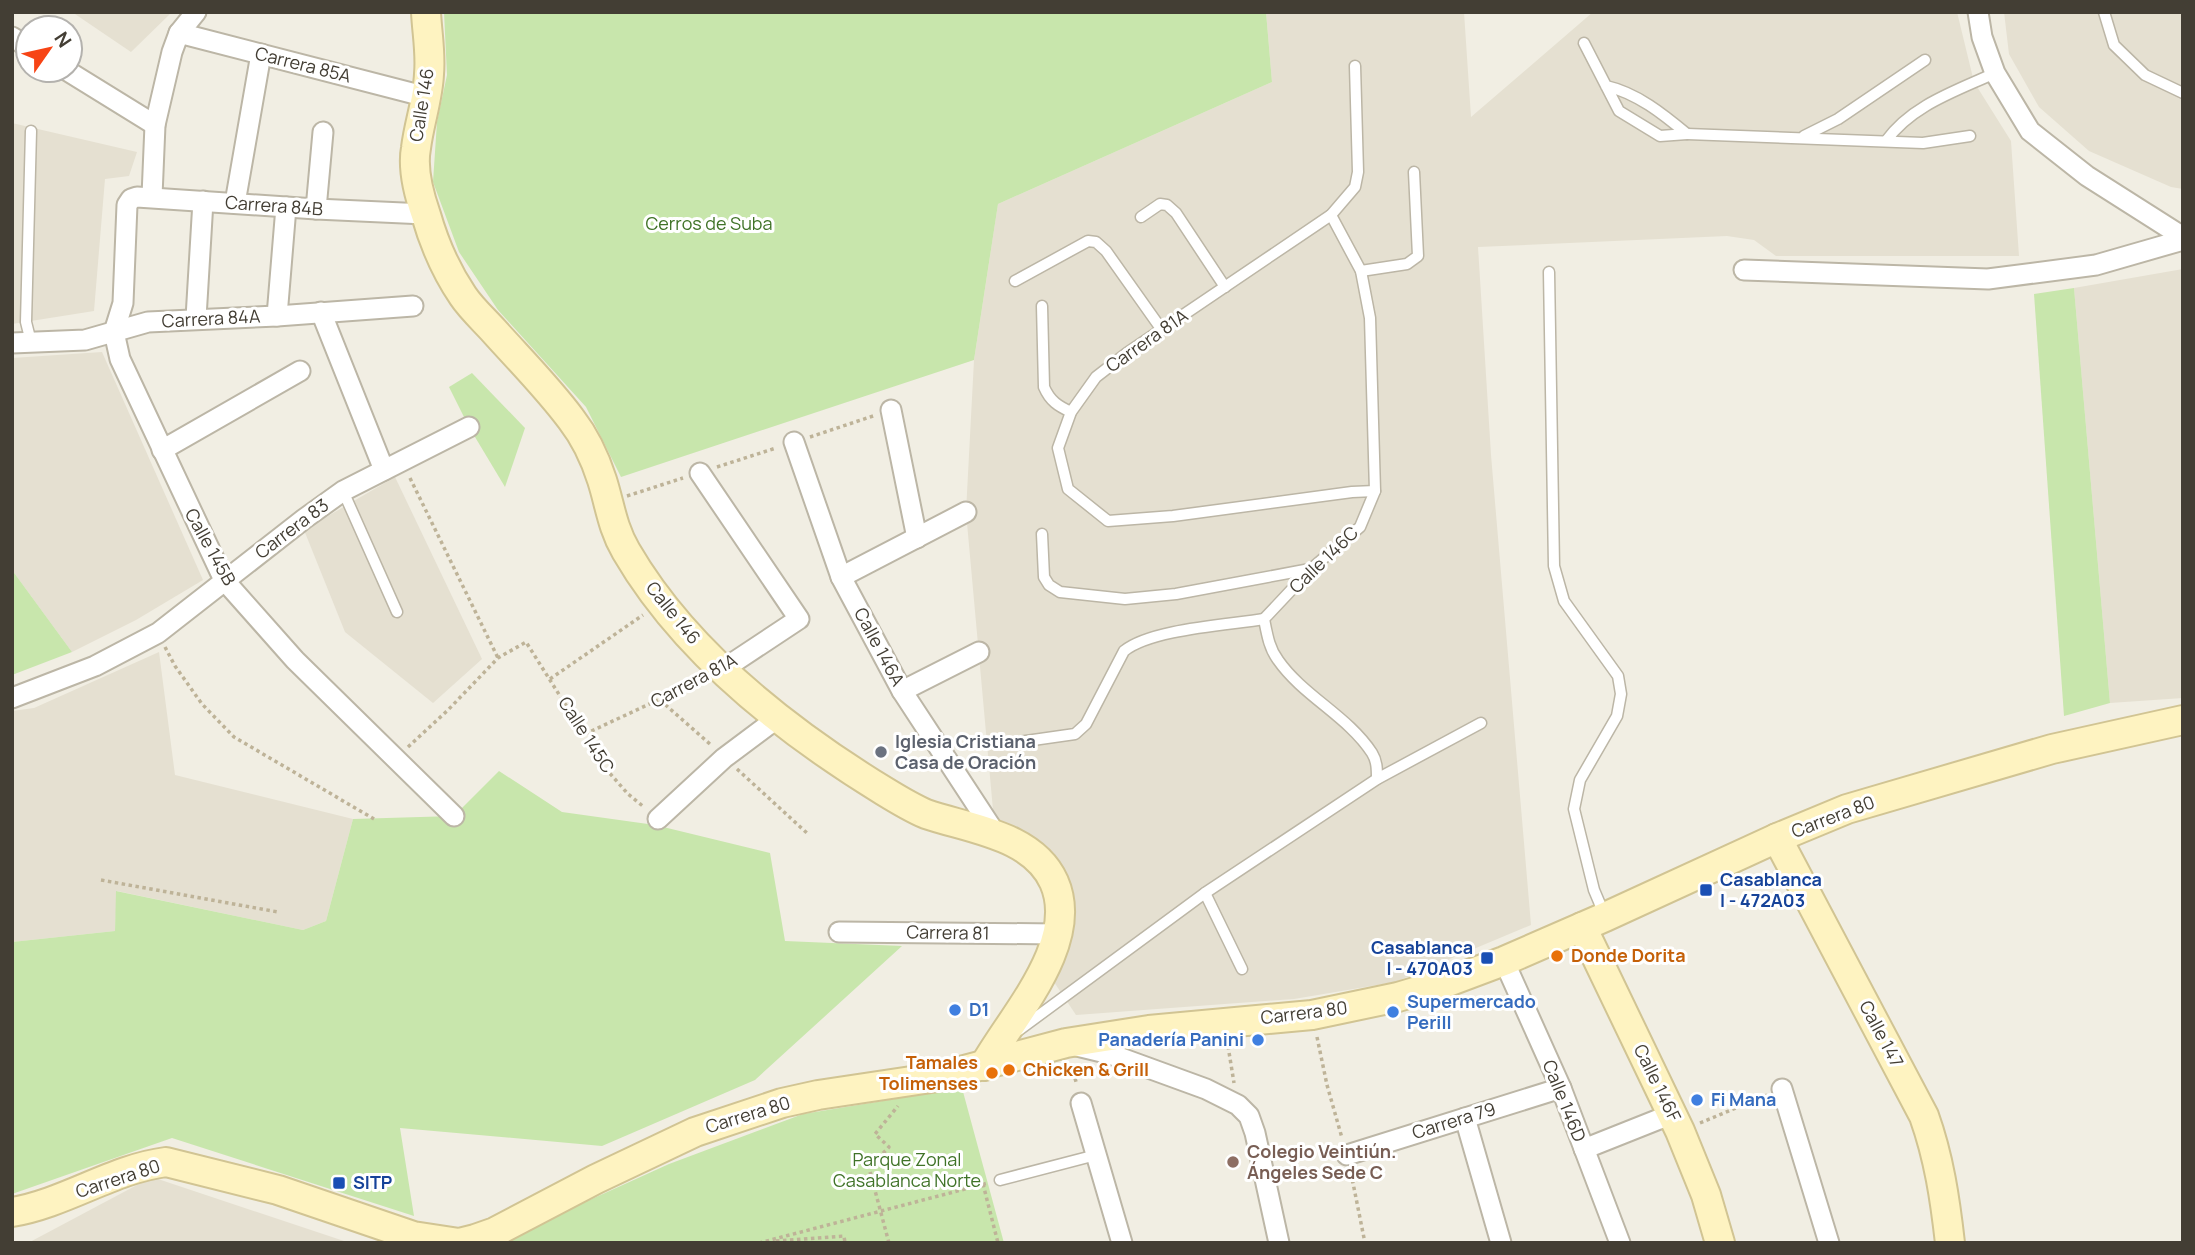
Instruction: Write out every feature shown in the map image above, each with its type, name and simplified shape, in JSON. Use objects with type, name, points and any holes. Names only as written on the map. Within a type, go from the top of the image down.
[{"type":"street","points":[[152,197],[155,125],[179,33],[196,12]]},
{"type":"street","name":"Calle 146","points":[[426,12],[430,72],[415,151],[416,177],[425,214],[443,260],[464,297],[573,421],[591,451],[603,482],[614,528],[627,553],[662,602],[722,670],[779,718],[884,792],[922,812],[1018,845],[1037,857],[1046,868],[1060,900],[1058,934],[1050,958],[1036,983],[989,1057]]},
{"type":"street","points":[[1978,12],[1982,37],[1995,73],[2030,131],[2087,176],[2183,238]]},
{"type":"street","name":"Carrera 85A","points":[[179,33],[427,97]]},
{"type":"street","points":[[235,203],[261,54]]},
{"type":"street","points":[[84,82],[155,125]]},
{"type":"street","points":[[316,209],[323,132]]},
{"type":"street","name":"Carrera 84B","points":[[114,332],[123,303],[127,205],[131,199],[152,197],[425,214]]},
{"type":"street","points":[[196,318],[203,201]]},
{"type":"street","points":[[277,316],[286,207]]},
{"type":"street","points":[[1744,270],[1988,279],[2096,265],[2183,238]]},
{"type":"street","name":"Carrera 84A","points":[[22,342],[85,340],[148,322],[412,306]]},
{"type":"street","points":[[321,312],[384,470]]},
{"type":"street","name":"Calle 145B","points":[[114,332],[120,359],[224,580],[295,660],[454,816]]},
{"type":"street","points":[[162,450],[300,371]]},
{"type":"street","points":[[891,410],[917,538]]},
{"type":"street","name":"Carrera 83","points":[[12,698],[94,666],[158,633],[343,491],[469,427]]},
{"type":"street","name":"Calle 146A","points":[[794,442],[841,577],[902,691],[996,836]]},
{"type":"street","name":"Carrera 81A","points":[[700,473],[799,619],[722,670]]},
{"type":"street","points":[[841,577],[966,512]]},
{"type":"street","points":[[902,691],[979,652]]},
{"type":"street","points":[[658,819],[724,758],[779,718]]},
{"type":"street","name":"Carrera 80","points":[[12,1212],[54,1201],[150,1164],[166,1162],[278,1191],[414,1239],[459,1243],[495,1231],[695,1132],[782,1103],[919,1080],[989,1057],[1066,1043],[1149,1030],[1312,1015],[1398,996],[1448,982],[1504,961],[1847,809],[2052,749],[2183,720]]},
{"type":"street","name":"Calle 147","points":[[1777,838],[1924,1116],[1940,1165],[1950,1243]]},
{"type":"street","name":"Calle 146F","points":[[1594,922],[1706,1195],[1720,1243]]},
{"type":"street","name":"Carrera 81","points":[[839,932],[1058,934]]},
{"type":"street","name":"Calle 146D","points":[[1504,961],[1561,1088],[1620,1243]]},
{"type":"street","points":[[1066,1043],[1122,1059],[1206,1089],[1238,1105],[1249,1116],[1255,1133],[1279,1243]]},
{"type":"street","name":"Carrera 79","points":[[1347,1155],[1561,1088]]},
{"type":"street","points":[[1782,1089],[1829,1243]]},
{"type":"street","points":[[1081,1103],[1122,1243]]},
{"type":"street","points":[[1465,1118],[1501,1243]]},
{"type":"street","points":[[1584,1149],[1676,1122]]},
{"type":"lane","points":[[2104,12],[2114,45],[2145,75],[2183,93]]},
{"type":"lane","points":[[1584,43],[1619,111],[1660,136],[1687,134],[1923,143],[1970,136]]},
{"type":"lane","points":[[1800,138],[1838,119],[1925,60]]},
{"type":"lane","name":"Carrera 81A","points":[[1355,66],[1358,172],[1355,187],[1331,215],[1096,377],[1071,412],[1058,448],[1068,489],[1108,522],[1375,491]]},
{"type":"lane","points":[[1886,141],[1897,125],[1912,113],[1995,73]]},
{"type":"lane","points":[[1606,86],[1621,90],[1662,112],[1687,134]]},
{"type":"lane","points":[[22,342],[26,322],[31,131]]},
{"type":"lane","points":[[1361,271],[1407,264],[1418,256],[1414,172]]},
{"type":"lane","points":[[1141,217],[1160,205],[1167,205],[1225,287]]},
{"type":"lane","name":"Calle 146C","points":[[1264,619],[1311,569],[1360,527],[1375,491],[1370,318],[1361,271],[1331,215]]},
{"type":"lane","points":[[1015,281],[1088,241],[1096,242],[1106,251],[1162,330]]},
{"type":"lane","points":[[1549,272],[1554,566],[1564,601],[1618,676],[1621,694],[1617,716],[1580,780],[1574,808],[1594,890],[1594,922]]},
{"type":"lane","points":[[1042,306],[1044,387],[1056,404],[1071,412]]},
{"type":"lane","points":[[343,491],[397,612]]},
{"type":"lane","points":[[1042,534],[1044,576],[1049,585],[1060,593],[1125,599],[1151,597],[1311,569]]},
{"type":"lane","points":[[1019,742],[1075,734],[1086,724],[1124,650],[1135,642],[1153,636],[1264,619],[1268,643],[1278,660],[1359,737],[1372,754],[1377,766],[1377,779]]},
{"type":"lane","points":[[989,1057],[1205,892],[1377,779],[1481,723]]},
{"type":"lane","points":[[1205,892],[1242,969]]},
{"type":"lane","points":[[1000,1180],[1096,1155]]},
{"type":"path","points":[[606,503],[891,410]]},
{"type":"path","points":[[396,758],[448,710],[498,658],[402,461]]},
{"type":"path","points":[[550,679],[662,602]]},
{"type":"path","points":[[158,633],[175,666],[202,704],[234,737],[374,819]]},
{"type":"path","name":"Calle 145C","points":[[498,658],[526,642],[606,769],[628,794],[658,819]]},
{"type":"path","name":"Carrera 81A","points":[[585,734],[722,670]]},
{"type":"path","points":[[101,880],[278,912]]},
{"type":"path","points":[[1312,1015],[1366,1243]]},
{"type":"path","points":[[1223,1023],[1238,1105]]},
{"type":"path","points":[[1066,1043],[1081,1103]]},
{"type":"path","points":[[888,1243],[869,1168],[889,1147],[875,1134],[919,1080]]},
{"type":"path","points":[[1676,1122],[1782,1089]]},
{"type":"path","points":[[763,1242],[1000,1180]]},
{"type":"path","points":[[983,1184],[998,1243]]},
{"type":"path","points":[[763,1242],[844,1236],[845,1243]]},
{"type":"shaded area","points":[[72,12],[172,12],[131,52],[84,20],[84,14]]},
{"type":"shaded area","points":[[1266,12],[1464,12],[1471,117],[1593,12],[1957,12],[1974,82],[2011,141],[2019,256],[1776,256],[1754,240],[1727,236],[1478,247],[1491,455],[1531,925],[1395,982],[1294,999],[1076,1015],[1050,976],[1064,885],[994,821],[966,512],[974,360],[998,204],[1272,82]]},
{"type":"shaded area","points":[[2004,12],[2183,12],[2183,189],[2171,187],[2089,151],[2039,107],[2009,54]]},
{"type":"shaded area","points":[[12,123],[137,152],[129,176],[105,179],[94,311],[12,324]]},
{"type":"shaded area","points":[[2183,269],[2183,698],[2110,703],[2074,288]]},
{"type":"shaded area","points":[[102,352],[203,580],[136,620],[72,652],[12,570],[12,358]]},
{"type":"shaded area","points":[[395,477],[482,659],[433,703],[345,632],[304,530]]},
{"type":"shaded area","points":[[159,652],[175,775],[353,819],[326,921],[303,930],[117,891],[115,931],[12,942],[12,711],[34,708]]},
{"type":"shaded area","points":[[152,1177],[350,1243],[28,1243]]},
{"type":"green space","name":"Cerros de Suba","points":[[444,12],[1266,12],[1272,82],[998,204],[974,360],[621,477],[586,407],[498,310],[459,252],[433,182],[437,122],[447,75]]},
{"type":"green space","points":[[2074,288],[2110,703],[2064,716],[2034,294]]},
{"type":"green space","points":[[472,373],[525,428],[505,487],[449,387]]},
{"type":"green space","points":[[12,570],[72,652],[12,675]]},
{"type":"green space","points":[[499,771],[562,812],[655,825],[770,853],[785,941],[902,946],[755,1080],[602,1146],[400,1128],[414,1216],[172,1138],[12,1194],[12,942],[115,931],[116,891],[303,930],[326,921],[353,819],[454,816]]},
{"type":"green space","name":"Parque Zonal Casablanca Norte","points":[[962,1088],[1004,1243],[495,1243],[669,1164],[803,1114]]},
{"type":"place","name":"Iglesia Cristiana Casa de Oración","points":[[881,752]]},
{"type":"place","name":"Casablanca I - 472A03","points":[[1706,890]]},
{"type":"place","name":"Donde Dorita","points":[[1557,956]]},
{"type":"place","name":"Casablanca I - 470A03","points":[[1487,958]]},
{"type":"place","name":"D1","points":[[955,1010]]},
{"type":"place","name":"Supermercado Perill","points":[[1393,1012]]},
{"type":"place","name":"Panadería Panini","points":[[1258,1040]]},
{"type":"place","name":"Chicken & Grill","points":[[1009,1070]]},
{"type":"place","name":"Tamales Tolimenses","points":[[992,1073]]},
{"type":"place","name":"Fi Mana","points":[[1697,1100]]},
{"type":"place","name":"Colegio Veintiún. Ángeles Sede C","points":[[1233,1162]]},
{"type":"place","name":"SITP","points":[[339,1183]]}]
